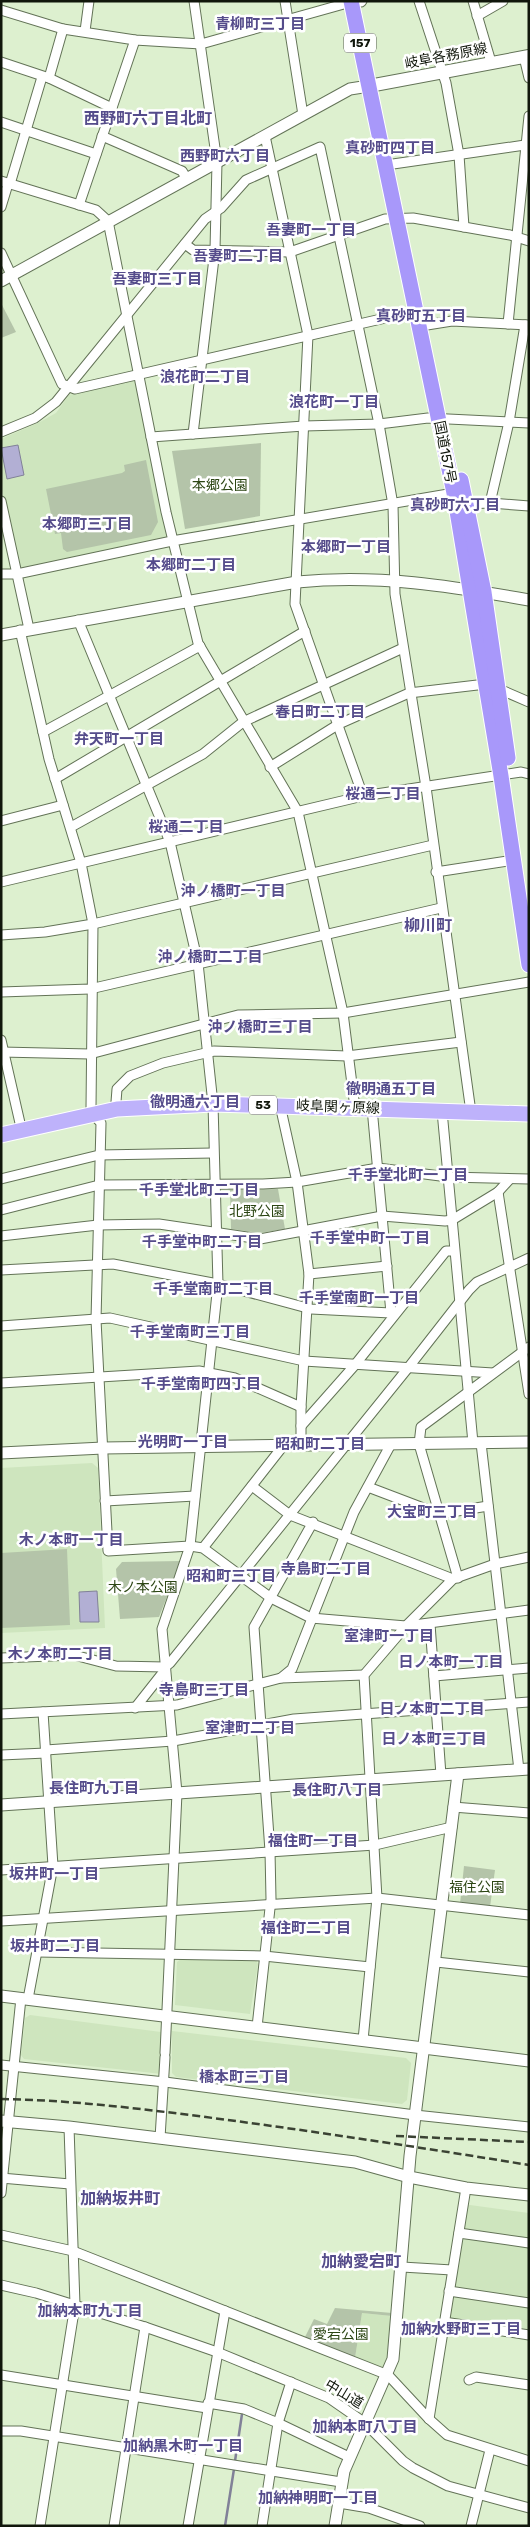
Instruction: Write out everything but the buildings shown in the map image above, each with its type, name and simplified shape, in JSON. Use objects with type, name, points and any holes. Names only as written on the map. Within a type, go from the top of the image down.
[{"type":"highway","name":"国道157号","points":[[361,1],[374,85],[401,218],[427,325],[454,493],[477,591]]},
{"type":"highway","name":"国道157号","points":[[351,2],[374,85],[392,164],[416,311],[466,504],[477,591],[529,908]]},
{"type":"highway","name":"国道157号","points":[[506,775],[514,860],[526,925],[529,965]]},
{"type":"main road","name":"岐阜各務原線","points":[[374,85],[527,56]]},
{"type":"main road","name":"岐阜関ヶ原線","points":[[1,1128],[91,1111],[212,1100],[280,1105],[529,1114]]},
{"type":"main road","name":"岐阜関ヶ原線","points":[[1,1135],[91,1111],[116,1102],[354,1100],[470,1105],[529,1105]]},
{"type":"street","points":[[85,31],[89,1]]},
{"type":"street","points":[[193,434],[215,250],[217,162],[194,1]]},
{"type":"street","points":[[285,1],[303,115]]},
{"type":"street","points":[[419,1],[442,72],[459,155],[464,227]]},
{"type":"street","points":[[473,1],[491,62]]},
{"type":"street","points":[[477,16],[503,1]]},
{"type":"street","points":[[1,10],[63,29],[135,40],[201,44],[351,2]]},
{"type":"street","points":[[1,207],[6,183],[63,29]]},
{"type":"street","points":[[79,205],[135,40]]},
{"type":"street","points":[[527,56],[529,78]]},
{"type":"street","points":[[1,62],[21,67],[46,77],[112,108]]},
{"type":"street","points":[[1,281],[350,89],[374,85]]},
{"type":"street","points":[[508,324],[529,116]]},
{"type":"street","points":[[1,122],[96,154]]},
{"type":"street","points":[[102,136],[182,171],[187,179]]},
{"type":"street","points":[[265,136],[308,335],[295,604],[363,796]]},
{"type":"street","points":[[392,164],[527,146]]},
{"type":"street","points":[[1,432],[35,418],[56,402],[205,219],[216,211],[246,180],[320,147],[379,424],[393,505],[394,579],[409,693],[426,787],[436,872],[470,1105]]},
{"type":"street","points":[[6,183],[96,210],[108,222],[172,541],[200,646],[243,722],[298,812],[343,1013],[354,1100]]},
{"type":"street","points":[[185,244],[193,250],[290,252],[385,219],[401,218],[416,218],[529,241]]},
{"type":"street","points":[[1,252],[62,384],[68,388],[75,389],[416,311]]},
{"type":"street","points":[[427,325],[452,321],[527,325],[509,422],[490,503]]},
{"type":"street","points":[[150,437],[304,426],[379,424],[428,418],[529,423]]},
{"type":"street","points":[[1,574],[17,574],[172,541],[393,505],[454,493]]},
{"type":"street","points":[[1,501],[17,574],[43,732],[55,779],[81,862],[93,924],[90,989],[91,1111],[101,1123],[96,1320],[108,1550],[190,1546],[203,1548],[271,1598],[311,1618],[406,1626],[529,1610]]},
{"type":"street","points":[[466,504],[490,503],[529,506]]},
{"type":"street","points":[[1,634],[297,582],[326,579],[394,579],[529,600]]},
{"type":"street","points":[[78,620],[170,842],[198,963],[212,1100],[218,1284],[199,1447],[190,1546],[164,1621],[162,1636],[177,1793],[160,2138]]},
{"type":"street","points":[[55,779],[305,631]]},
{"type":"street","points":[[43,732],[200,646]]},
{"type":"street","points":[[71,828],[202,754],[243,722],[403,648]]},
{"type":"street","points":[[270,767],[339,724],[409,693],[493,687],[529,702]]},
{"type":"street","points":[[1,882],[363,796],[506,775],[529,774]]},
{"type":"street","points":[[1,821],[63,805]]},
{"type":"street","points":[[1,935],[45,932],[93,924],[433,845]]},
{"type":"street","points":[[436,872],[514,860]]},
{"type":"street","points":[[1,992],[90,989],[441,908]]},
{"type":"street","points":[[3,1052],[90,1054],[238,1015],[343,1013],[529,982]]},
{"type":"street","points":[[1,1040],[20,1123]]},
{"type":"street","points":[[116,1102],[117,1089],[130,1076],[163,1064],[208,1052],[347,1056],[461,1042]]},
{"type":"street","points":[[280,1105],[297,1182],[309,1274],[301,1407],[301,1446]]},
{"type":"street","points":[[372,1108],[392,1314]]},
{"type":"street","points":[[1,1805],[524,1769],[511,1703],[488,1506],[468,1391],[442,1111]]},
{"type":"street","points":[[1,1179],[99,1155],[213,1153]]},
{"type":"street","points":[[1,1210],[99,1184],[214,1186],[297,1182],[378,1168],[448,1177],[529,1179]]},
{"type":"street","points":[[1,1236],[98,1224],[159,1224],[260,1239],[382,1216],[452,1220],[498,1192],[509,1180]]},
{"type":"street","points":[[498,1192],[526,1349],[529,1394]]},
{"type":"street","points":[[301,1426],[354,1366],[392,1314],[446,1252],[454,1251]]},
{"type":"street","points":[[135,1708],[165,1668],[477,1282],[529,1258]]},
{"type":"street","points":[[1,1270],[114,1264],[218,1284],[307,1308],[392,1314]]},
{"type":"street","points":[[309,1274],[387,1266]]},
{"type":"street","points":[[1,1326],[110,1318],[304,1361],[354,1366],[493,1373]]},
{"type":"street","points":[[456,1578],[419,1444],[421,1427],[526,1349]]},
{"type":"street","points":[[1,1383],[208,1372],[235,1378],[301,1407]]},
{"type":"street","points":[[1,1453],[102,1448],[529,1442]]},
{"type":"street","points":[[281,1678],[292,1669],[344,1535],[391,1444]]},
{"type":"street","points":[[203,1548],[283,1446]]},
{"type":"street","points":[[252,1486],[290,1515],[313,1522],[456,1578]]},
{"type":"street","points":[[368,1487],[439,1514],[488,1506]]},
{"type":"street","points":[[105,1501],[195,1496]]},
{"type":"street","points":[[256,2027],[270,1905],[270,1851],[254,1627],[313,1522]]},
{"type":"street","points":[[363,2040],[376,1898],[375,1845],[364,1675],[406,1626],[456,1578],[495,1564],[529,1557]]},
{"type":"street","points":[[430,1624],[441,1775]]},
{"type":"street","points":[[1,1658],[74,1655],[116,1666],[165,1668]]},
{"type":"street","points":[[434,1676],[529,1668]]},
{"type":"street","points":[[1,1714],[169,1706],[281,1678],[364,1675]]},
{"type":"street","points":[[1,1756],[173,1741],[294,1719],[529,1702]]},
{"type":"street","points":[[1,2193],[5,2121],[25,1999],[37,1952],[53,1866],[43,1712]]},
{"type":"street","points":[[335,2526],[341,2482],[349,2457],[388,2375],[393,2359],[415,2115],[436,1962],[458,1774]]},
{"type":"street","points":[[453,1807],[529,1813]]},
{"type":"street","points":[[1,1870],[375,1845],[452,1827]]},
{"type":"street","points":[[1,1921],[376,1898],[529,1916]]},
{"type":"street","points":[[37,1952],[264,1956],[370,1967]]},
{"type":"street","points":[[436,1962],[529,1972]]},
{"type":"street","points":[[1,1996],[529,2061]]},
{"type":"street","points":[[1,2065],[164,2082],[415,2115],[529,2127]]},
{"type":"street","points":[[5,2121],[355,2162],[409,2177],[466,2188],[529,2195]]},
{"type":"street","points":[[40,2526],[75,2305],[68,2127]]},
{"type":"street","points":[[409,2177],[434,2187],[464,2194],[529,2202]]},
{"type":"street","points":[[2,2178],[70,2184]]},
{"type":"street","points":[[429,2419],[464,2194]]},
{"type":"street","points":[[459,2233],[529,2243]]},
{"type":"street","points":[[1,2235],[72,2251],[388,2375],[429,2419],[448,2435],[529,2461]]},
{"type":"street","points":[[402,2267],[452,2270]]},
{"type":"street","name":"中山道","points":[[1,2285],[75,2305],[145,2327],[217,2352],[329,2398],[365,2423],[403,2462],[413,2468],[448,2486],[479,2496],[529,2508]]},
{"type":"street","points":[[449,2290],[529,2303]]},
{"type":"street","points":[[188,2526],[225,2311]]},
{"type":"street","points":[[444,2322],[529,2335]]},
{"type":"street","points":[[397,2326],[443,2332]]},
{"type":"street","points":[[114,2526],[145,2327]]},
{"type":"street","points":[[1,2375],[135,2397],[244,2409],[349,2457]]},
{"type":"street","points":[[470,2380],[476,2377],[529,2385]]},
{"type":"street","points":[[262,2526],[278,2423],[291,2382]]},
{"type":"street","points":[[1,2431],[21,2431],[341,2482]]},
{"type":"street","points":[[471,2526],[490,2450]]},
{"type":"street","points":[[338,2503],[369,2508],[393,2521],[420,2526]]},
{"type":"shaded area","points":[[135,380],[138,382],[168,538],[21,570],[18,567],[1,486],[1,439],[56,413],[69,395]]},
{"type":"shaded area","points":[[18,445],[24,475],[7,479],[1,448]]},
{"type":"shaded area","points":[[92,1463],[98,1468],[105,1628],[1,1633],[1,1468]]},
{"type":"shaded area","points":[[97,1591],[99,1622],[80,1622],[79,1592]]},
{"type":"shaded area","points":[[181,1959],[256,1960],[258,1964],[250,2014],[175,2005],[177,1962]]},
{"type":"shaded area","points":[[30,2015],[161,2032],[162,2074],[24,2059],[21,2055],[25,2018]]},
{"type":"shaded area","points":[[172,2031],[406,2058],[411,2063],[407,2100],[402,2104],[176,2077],[172,2073]]},
{"type":"shaded area","points":[[466,2206],[529,2213],[529,2332],[449,2321],[447,2318]]},
{"type":"shaded area","points":[[362,2313],[392,2316],[388,2358],[385,2367],[382,2368],[355,2358]]},
{"type":"green space","points":[[1,303],[16,332],[1,338]]},
{"type":"green space","name":"本郷公園","points":[[261,443],[260,516],[185,529],[172,451]]},
{"type":"green space","points":[[146,460],[158,522],[151,535],[67,552],[63,549],[61,533],[55,534],[46,489],[122,473],[125,471],[124,465]]},
{"type":"green space","name":"北野公園","points":[[278,1189],[285,1229],[260,1233],[231,1229],[230,1190]]},
{"type":"green space","points":[[67,1549],[70,1625],[1,1628],[1,1553]]},
{"type":"green space","name":"木ノ本公園","points":[[181,1561],[159,1617],[120,1619],[116,1569],[122,1562]]},
{"type":"green space","name":"福住公園","points":[[464,1866],[495,1870],[490,1907],[460,1904]]},
{"type":"green space","name":"愛宕公園","points":[[335,2308],[392,2313],[392,2316],[362,2313],[355,2358],[305,2337],[314,2319],[327,2324]]},
{"type":"waterway","points":[[235,2461],[242,2414]]},
{"type":"waterway","points":[[225,2526],[234,2469]]},
{"type":"railway","points":[[1,2099],[134,2108],[411,2146],[529,2165]]},
{"type":"railway","points":[[396,2136],[529,2142]]},
{"type":"district","name":"青柳町三丁目","points":[[260,24]]},
{"type":"district","name":"西野町六丁目北町","points":[[148,118]]},
{"type":"district","name":"真砂町四丁目","points":[[390,148]]},
{"type":"district","name":"西野町六丁目","points":[[225,156]]},
{"type":"district","name":"吾妻町一丁目","points":[[311,230]]},
{"type":"district","name":"吾妻町二丁目","points":[[238,256]]},
{"type":"district","name":"吾妻町三丁目","points":[[157,279]]},
{"type":"district","name":"真砂町五丁目","points":[[421,316]]},
{"type":"district","name":"浪花町二丁目","points":[[205,377]]},
{"type":"district","name":"浪花町一丁目","points":[[334,402]]},
{"type":"district","name":"真砂町六丁目","points":[[455,505]]},
{"type":"district","name":"本郷町三丁目","points":[[87,524]]},
{"type":"district","name":"本郷町一丁目","points":[[346,547]]},
{"type":"district","name":"本郷町二丁目","points":[[191,565]]},
{"type":"district","name":"春日町二丁目","points":[[320,712]]},
{"type":"district","name":"弁天町一丁目","points":[[119,739]]},
{"type":"district","name":"桜通一丁目","points":[[383,794]]},
{"type":"district","name":"桜通二丁目","points":[[186,827]]},
{"type":"district","name":"沖ノ橋町一丁目","points":[[233,891]]},
{"type":"district","name":"柳川町","points":[[428,925]]},
{"type":"district","name":"沖ノ橋町二丁目","points":[[210,957]]},
{"type":"district","name":"沖ノ橋町三丁目","points":[[260,1027]]},
{"type":"district","name":"徹明通五丁目","points":[[391,1089]]},
{"type":"district","name":"徹明通六丁目","points":[[195,1102]]},
{"type":"district","name":"千手堂北町一丁目","points":[[408,1175]]},
{"type":"district","name":"千手堂北町二丁目","points":[[199,1190]]},
{"type":"district","name":"千手堂中町一丁目","points":[[370,1238]]},
{"type":"district","name":"千手堂中町二丁目","points":[[202,1242]]},
{"type":"district","name":"千手堂南町二丁目","points":[[213,1289]]},
{"type":"district","name":"千手堂南町一丁目","points":[[359,1298]]},
{"type":"district","name":"千手堂南町三丁目","points":[[190,1332]]},
{"type":"district","name":"千手堂南町四丁目","points":[[201,1384]]},
{"type":"district","name":"光明町一丁目","points":[[183,1442]]},
{"type":"district","name":"昭和町二丁目","points":[[320,1444]]},
{"type":"district","name":"大宝町三丁目","points":[[432,1512]]},
{"type":"district","name":"木ノ本町一丁目","points":[[71,1540]]},
{"type":"district","name":"寺島町二丁目","points":[[326,1569]]},
{"type":"district","name":"昭和町三丁目","points":[[231,1576]]},
{"type":"district","name":"室津町一丁目","points":[[389,1636]]},
{"type":"district","name":"木ノ本町二丁目","points":[[60,1654]]},
{"type":"district","name":"日ノ本町一丁目","points":[[451,1662]]},
{"type":"district","name":"寺島町三丁目","points":[[204,1690]]},
{"type":"district","name":"日ノ本町二丁目","points":[[432,1709]]},
{"type":"district","name":"室津町二丁目","points":[[250,1728]]},
{"type":"district","name":"日ノ本町三丁目","points":[[434,1739]]},
{"type":"district","name":"長住町九丁目","points":[[94,1788]]},
{"type":"district","name":"長住町八丁目","points":[[337,1790]]},
{"type":"district","name":"福住町一丁目","points":[[313,1841]]},
{"type":"district","name":"坂井町一丁目","points":[[54,1874]]},
{"type":"district","name":"福住町二丁目","points":[[306,1928]]},
{"type":"district","name":"坂井町二丁目","points":[[55,1946]]},
{"type":"district","name":"橋本町三丁目","points":[[244,2077]]},
{"type":"district","name":"加納坂井町","points":[[120,2198]]},
{"type":"district","name":"加納愛宕町","points":[[361,2261]]},
{"type":"district","name":"加納本町九丁目","points":[[90,2311]]},
{"type":"district","name":"加納水野町三丁目","points":[[461,2329]]},
{"type":"district","name":"加納本町八丁目","points":[[365,2427]]},
{"type":"district","name":"加納黒木町一丁目","points":[[183,2446]]},
{"type":"district","name":"加納神明町一丁目","points":[[318,2498]]}]
